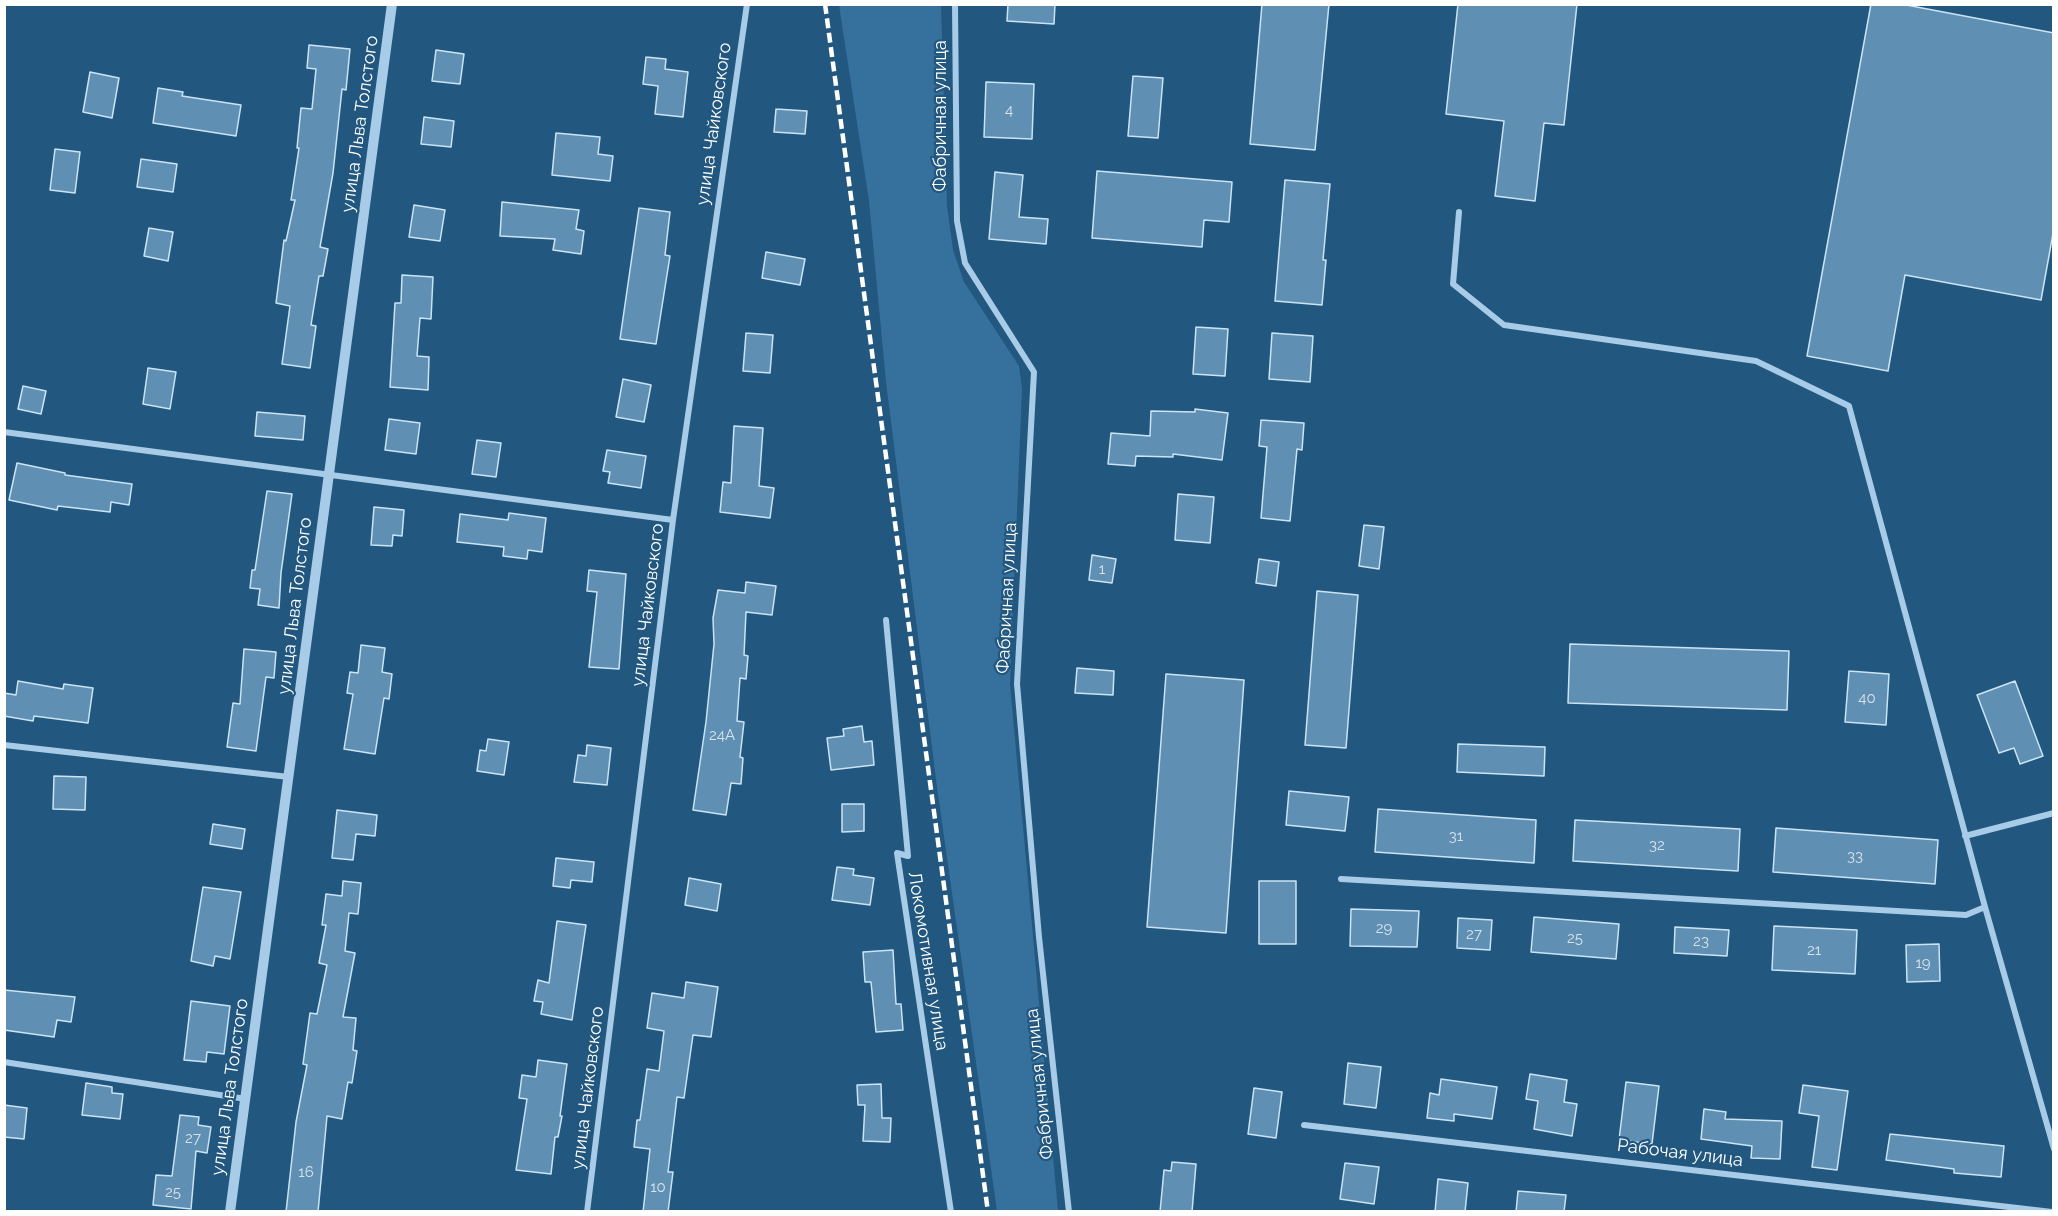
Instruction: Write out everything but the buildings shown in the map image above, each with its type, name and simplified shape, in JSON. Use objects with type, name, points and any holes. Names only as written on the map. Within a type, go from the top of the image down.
[{"type":"street","name":"улица Льва Толстого","points":[[230,1212],[392,4]]},
{"type":"street","name":"улица Чайковского","points":[[587,1212],[673,520],[747,4]]},
{"type":"street","name":"Фабричная улица","points":[[955,4],[957,221],[965,263],[1034,372],[1017,684],[1040,937],[1069,1212]]},
{"type":"street","points":[[1459,212],[1453,284],[1504,326],[1756,361],[1849,406],[1965,836],[2054,1149]]},
{"type":"street","points":[[4,432],[673,520]]},
{"type":"street","name":"Локомотивная улица","points":[[886,620],[908,856],[897,853],[951,1212]]},
{"type":"street","points":[[4,745],[290,777]]},
{"type":"street","points":[[1965,836],[2054,813]]},
{"type":"street","points":[[1341,879],[1966,915],[1985,908]]},
{"type":"street","points":[[4,1062],[246,1099]]},
{"type":"street","name":"Рабочая улица","points":[[1304,1125],[2052,1212]]},
{"type":"shaded area","points":[[839,5],[941,5],[947,206],[953,250],[964,282],[1019,366],[1022,389],[1010,684],[1058,1211],[997,1211],[937,787],[886,382],[869,201]]},
{"type":"railway","points":[[825,4],[988,1212]]}]
